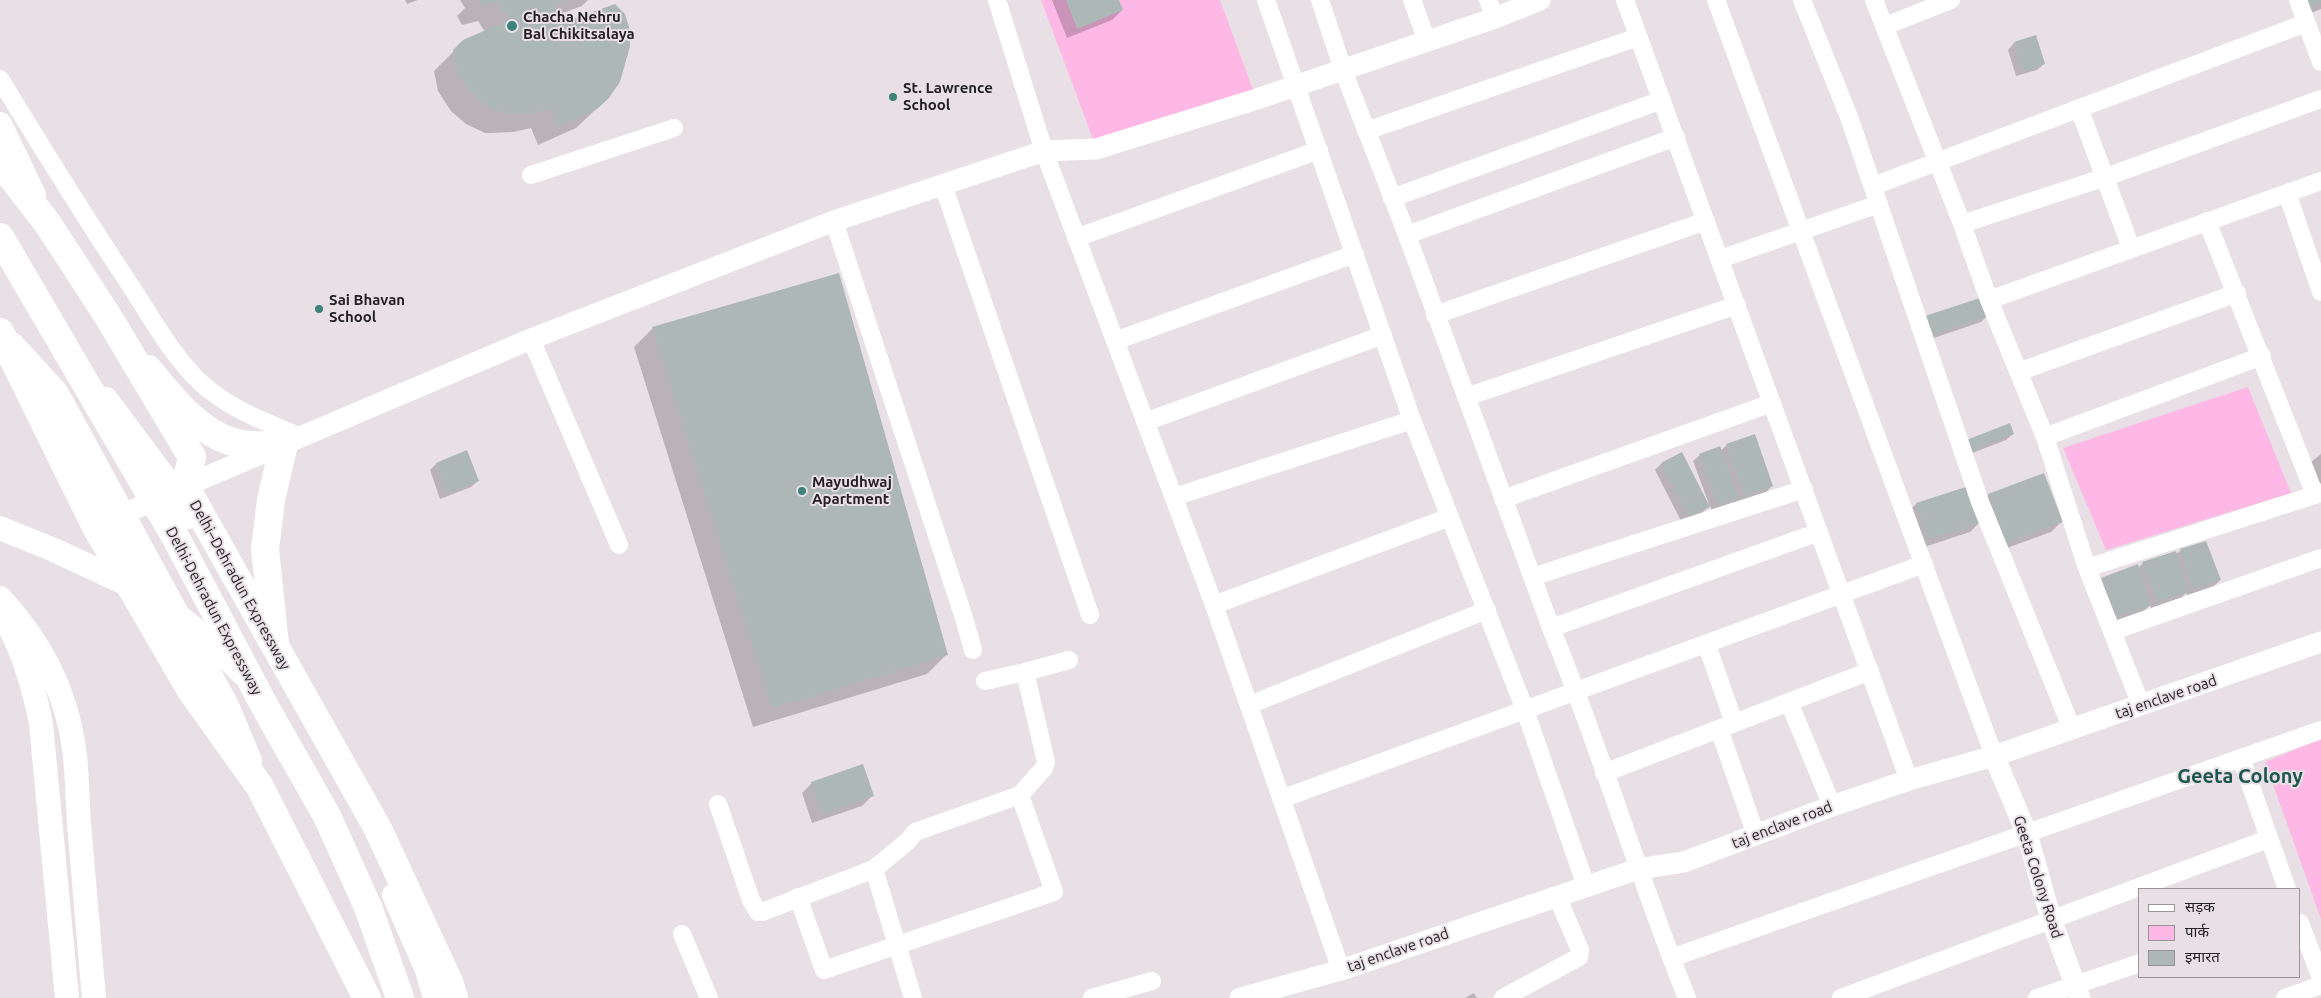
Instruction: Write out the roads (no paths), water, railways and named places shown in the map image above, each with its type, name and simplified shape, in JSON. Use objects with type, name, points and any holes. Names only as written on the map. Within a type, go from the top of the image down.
[{"type":"main road","points":[[0,124],[48,224]]},
{"type":"main road","name":"Delhi–Dehradun Expressway","points":[[0,162],[48,224],[109,318],[192,457],[185,486],[378,828],[449,982],[454,998]]},
{"type":"main road","name":"Delhi-Dehradun Expressway","points":[[0,236],[176,538],[255,688],[326,816],[368,907],[400,996]]},
{"type":"main road","points":[[109,318],[168,393],[202,426],[232,442],[253,446],[292,440],[271,500],[265,549],[274,645]]},
{"type":"main road","points":[[54,328],[167,481],[249,622],[372,846],[426,970],[435,998]]},
{"type":"main road","points":[[1,335],[55,394],[122,515],[226,708],[260,787],[367,998]]},
{"type":"main road","points":[[1,335],[96,527],[190,689],[260,787]]},
{"type":"main road","points":[[0,528],[54,550],[143,591],[189,623],[212,643],[255,688]]},
{"type":"main road","points":[[0,598],[20,619],[45,659],[55,681],[70,726],[76,771],[94,998]]},
{"type":"main road","points":[[0,609],[21,653],[31,681],[41,724],[67,998]]},
{"type":"street","points":[[997,0],[1044,151],[1214,605],[1341,970]]},
{"type":"street","points":[[1266,0],[1412,420],[1525,710],[1586,886]]},
{"type":"street","points":[[1320,0],[1343,70],[1407,235],[1551,628],[1577,691],[1638,869],[1687,998]]},
{"type":"street","points":[[1412,0],[1427,41]]},
{"type":"street","points":[[96,527],[185,486],[531,339],[834,221],[1044,151],[1096,149],[1297,86],[1427,41],[1492,9],[1540,0]]},
{"type":"street","points":[[1625,0],[1909,780]]},
{"type":"street","points":[[1716,0],[1994,756]]},
{"type":"street","points":[[1802,0],[1849,118],[1980,502],[2072,729]]},
{"type":"street","points":[[1874,0],[1962,224],[1989,300],[2045,437],[2087,568],[2141,705]]},
{"type":"street","points":[[1885,26],[1951,0]]},
{"type":"street","points":[[2298,0],[2321,62]]},
{"type":"street","points":[[1873,186],[2306,23]]},
{"type":"street","points":[[1366,131],[1638,37]]},
{"type":"street","points":[[0,79],[73,198],[173,350],[201,383],[224,400],[292,440]]},
{"type":"street","points":[[1962,224],[2106,177],[2321,99]]},
{"type":"street","points":[[1392,198],[1662,100]]},
{"type":"street","points":[[2080,108],[2131,248]]},
{"type":"street","points":[[531,175],[674,128]]},
{"type":"street","points":[[1407,235],[1676,137]]},
{"type":"street","points":[[1076,238],[1319,150]]},
{"type":"street","points":[[1989,300],[2321,181]]},
{"type":"street","points":[[950,182],[1090,615]]},
{"type":"street","points":[[2287,193],[2321,292]]},
{"type":"street","points":[[1720,259],[1879,204]]},
{"type":"street","points":[[834,221],[973,650]]},
{"type":"street","points":[[1435,315],[1706,221]]},
{"type":"street","points":[[2087,568],[2318,494],[2207,221]]},
{"type":"street","points":[[1115,342],[1355,254]]},
{"type":"street","points":[[2018,372],[2237,293]]},
{"type":"street","points":[[1466,397],[1737,305]]},
{"type":"street","points":[[1145,422],[1383,335]]},
{"type":"street","points":[[531,339],[619,545]]},
{"type":"street","points":[[2045,437],[2262,356]]},
{"type":"street","points":[[1503,499],[1772,403]]},
{"type":"street","points":[[1174,497],[1412,420]]},
{"type":"street","points":[[1532,577],[1804,489]]},
{"type":"street","points":[[1214,605],[1450,516]]},
{"type":"street","points":[[1551,628],[1819,532]]},
{"type":"street","points":[[2113,630],[2321,558]]},
{"type":"street","points":[[1281,799],[1707,645],[1924,564]]},
{"type":"street","points":[[1249,705],[1487,610]]},
{"type":"street","name":"taj enclave road","points":[[1240,998],[1341,970],[1638,869],[1684,862],[1832,806],[1909,780],[1994,756],[2321,642]]},
{"type":"street","points":[[1707,645],[1726,726],[1756,835]]},
{"type":"street","points":[[985,681],[1069,660]]},
{"type":"street","points":[[1604,773],[1870,670]]},
{"type":"street","points":[[718,804],[751,900],[758,912],[874,869],[908,841],[915,832],[1020,795],[1044,768],[1046,762],[1025,672]]},
{"type":"street","points":[[1789,702],[1832,806]]},
{"type":"street","points":[[1671,958],[2321,730]]},
{"type":"street","name":"Geeta Colony Road","points":[[1994,756],[2026,834],[2050,919],[2077,991]]},
{"type":"street","points":[[2241,758],[2287,888]]},
{"type":"street","points":[[798,897],[824,970],[1054,892],[1020,795]]},
{"type":"street","points":[[1844,998],[2050,919],[2268,839]]},
{"type":"street","points":[[874,869],[913,998]]},
{"type":"street","points":[[1503,998],[1579,957],[1580,950],[1557,896]]},
{"type":"street","points":[[2301,926],[2321,978]]},
{"type":"street","points":[[682,934],[709,998]]},
{"type":"street","points":[[2037,998],[2077,991],[2138,964]]},
{"type":"street","points":[[1092,998],[1152,981]]},
{"type":"street","points":[[2285,998],[2321,985]]},
{"type":"place","name":"Chacha Nehru Bal Chikitsalaya","points":[[512,26]]},
{"type":"place","name":"St. Lawrence School","points":[[893,97]]},
{"type":"place","name":"Sai Bhavan School","points":[[319,309]]},
{"type":"place","name":"Mayudhwaj Apartment","points":[[802,491]]},
{"type":"district","name":"Geeta Colony","points":[[2240,776]]}]
